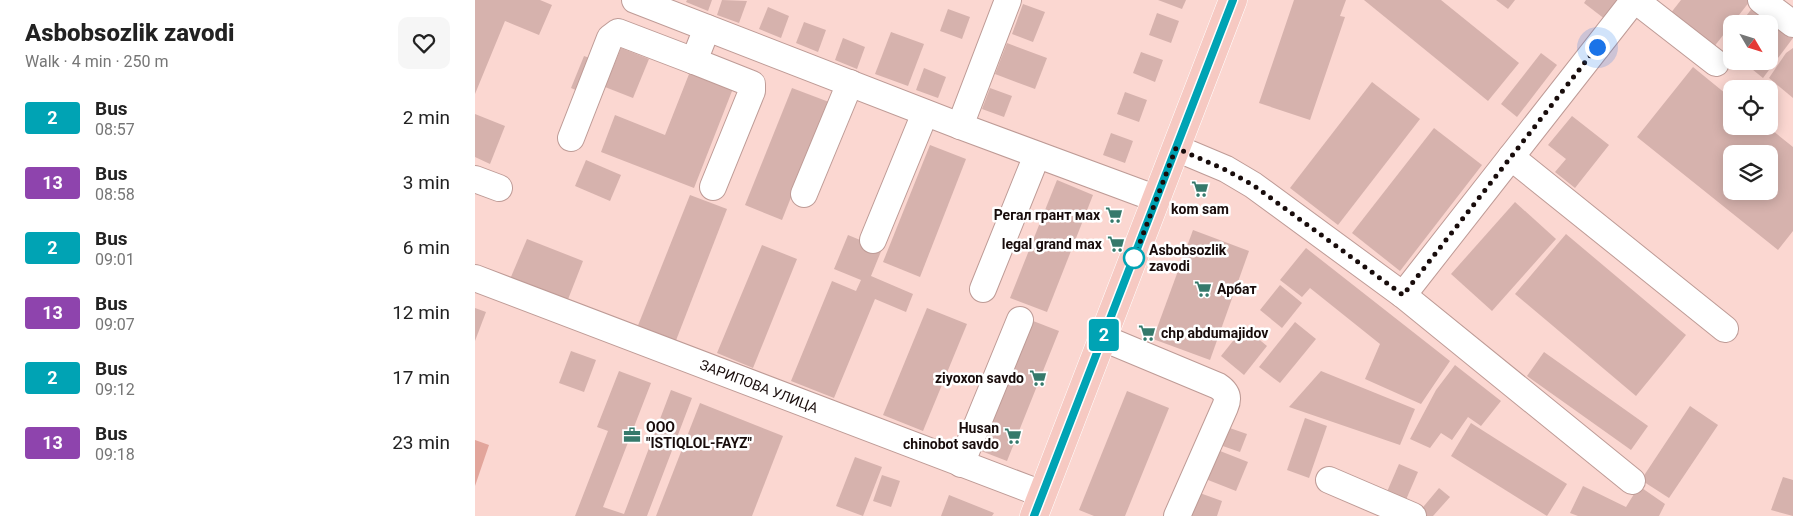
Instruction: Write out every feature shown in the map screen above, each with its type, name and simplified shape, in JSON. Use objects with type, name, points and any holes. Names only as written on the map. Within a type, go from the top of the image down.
[{"type":"main road","points":[[1038,505],[1233,0]]},
{"type":"street","points":[[571,138],[610,38],[617,32],[629,0]]},
{"type":"street","points":[[635,0],[925,113],[1157,199]]},
{"type":"street","points":[[960,126],[1009,0]]},
{"type":"street","points":[[1403,295],[1635,0],[1716,63]]},
{"type":"street","points":[[1761,0],[1793,24]]},
{"type":"street","points":[[694,61],[707,28]]},
{"type":"street","points":[[617,32],[752,84],[751,91],[713,187]]},
{"type":"street","points":[[804,194],[849,83]]},
{"type":"street","points":[[873,240],[925,113]]},
{"type":"street","points":[[1176,148],[1226,170],[1253,185],[1403,295],[1632,481]]},
{"type":"street","points":[[983,289],[1037,155]]},
{"type":"street","points":[[1511,157],[1725,329]]},
{"type":"street","name":"ЗАРИПОВА УЛИЦА","points":[[475,278],[961,464],[1038,505]]},
{"type":"street","points":[[961,464],[1020,320]]},
{"type":"street","points":[[1103,338],[1218,386],[1227,395],[1228,400],[1177,516]]},
{"type":"street","points":[[1329,480],[1413,516]]},
{"type":"shaded area","points":[[475,440],[489,445],[475,486]]},
{"type":"building","points":[[475,0],[540,0],[552,5],[539,35],[505,21],[475,94]]},
{"type":"building","points":[[687,0],[712,0],[708,11],[686,2]]},
{"type":"building","points":[[722,0],[747,1],[739,23],[717,15]]},
{"type":"building","points":[[1158,0],[1186,0],[1182,9]]},
{"type":"building","points":[[1294,0],[1346,0],[1340,16],[1345,17],[1310,120],[1259,103]]},
{"type":"building","points":[[1364,0],[1441,0],[1519,63],[1488,101]]},
{"type":"building","points":[[1496,0],[1515,0],[1508,9]]},
{"type":"building","points":[[1586,0],[1628,0],[1610,23],[1584,3]]},
{"type":"building","points":[[1681,0],[1750,1],[1739,15],[1723,15],[1723,35],[1713,48],[1670,14]]},
{"type":"building","points":[[1023,4],[1045,12],[1033,42],[1012,34]]},
{"type":"building","points":[[768,7],[789,16],[781,38],[759,29]]},
{"type":"building","points":[[1753,7],[1763,15],[1747,15]]},
{"type":"building","points":[[948,9],[970,17],[962,39],[940,31]]},
{"type":"building","points":[[1157,13],[1179,21],[1171,43],[1149,35]]},
{"type":"building","points":[[804,22],[826,30],[818,52],[796,43]]},
{"type":"building","points":[[1778,26],[1793,38],[1778,58]]},
{"type":"building","points":[[891,32],[924,44],[908,86],[875,74]]},
{"type":"building","points":[[843,38],[865,47],[857,69],[835,60]]},
{"type":"building","points":[[1007,43],[1047,58],[1035,89],[995,74]]},
{"type":"building","points":[[621,48],[649,59],[633,98],[605,87]]},
{"type":"building","points":[[1793,48],[1793,98],[1778,86],[1778,80],[1769,78],[1774,70],[1778,70],[1778,65],[1786,53]]},
{"type":"building","points":[[1141,52],[1163,60],[1155,82],[1133,73]]},
{"type":"building","points":[[1541,53],[1557,65],[1517,117],[1501,104]]},
{"type":"building","points":[[584,56],[598,61],[585,94],[571,88]]},
{"type":"building","points":[[1693,67],[1723,91],[1723,135],[1778,135],[1793,147],[1793,231],[1778,250],[1637,137]]},
{"type":"building","points":[[924,68],[946,77],[938,98],[916,90]]},
{"type":"building","points":[[691,69],[734,86],[694,188],[601,152],[615,115],[665,135]]},
{"type":"building","points":[[1753,70],[1769,70],[1763,78]]},
{"type":"building","points":[[1372,82],[1420,119],[1338,225],[1290,188]]},
{"type":"building","points":[[792,88],[829,102],[782,220],[745,205]]},
{"type":"building","points":[[990,88],[1012,96],[1004,117],[982,109]]},
{"type":"building","points":[[1125,92],[1147,100],[1139,122],[1117,114]]},
{"type":"building","points":[[475,114],[505,126],[490,164],[475,157]]},
{"type":"building","points":[[1572,116],[1609,145],[1575,188],[1555,172],[1566,159],[1548,145]]},
{"type":"building","points":[[1434,128],[1482,165],[1400,271],[1352,233]]},
{"type":"building","points":[[1111,133],[1133,141],[1125,163],[1103,155]]},
{"type":"building","points":[[930,145],[966,159],[920,277],[883,262]]},
{"type":"building","points":[[586,160],[621,175],[610,201],[575,186]]},
{"type":"building","points":[[1057,180],[1093,195],[1047,312],[1010,298]]},
{"type":"building","points":[[690,195],[727,209],[675,343],[637,328]]},
{"type":"building","points":[[1515,202],[1556,239],[1492,311],[1451,274]]},
{"type":"building","name":"Арбат","points":[[1193,230],[1249,251],[1210,360],[1153,339]]},
{"type":"building","points":[[1566,234],[1686,335],[1636,396],[1515,294]]},
{"type":"building","points":[[848,235],[882,249],[871,276],[913,294],[906,312],[875,299],[834,398],[791,381],[832,281],[856,291],[861,280],[834,269]]},
{"type":"building","points":[[527,239],[583,261],[565,307],[508,284]]},
{"type":"building","points":[[762,245],[797,259],[753,368],[717,353]]},
{"type":"building","points":[[1306,248],[1450,361],[1421,404],[1365,379],[1380,344],[1310,288],[1302,297],[1280,280]]},
{"type":"building","points":[[1280,285],[1302,303],[1282,328],[1260,310]]},
{"type":"building","points":[[475,308],[486,312],[475,341]]},
{"type":"building","points":[[927,308],[967,324],[923,431],[883,415]]},
{"type":"building","points":[[1028,319],[1059,331],[1007,461],[976,449]]},
{"type":"building","points":[[1295,322],[1316,339],[1280,383],[1259,367]]},
{"type":"building","points":[[1244,327],[1267,346],[1244,375],[1221,356]]},
{"type":"building","points":[[571,351],[596,360],[584,392],[559,383]]},
{"type":"building","points":[[1544,352],[1648,426],[1631,450],[1527,376]]},
{"type":"building","points":[[1455,365],[1501,401],[1481,426],[1468,417],[1452,440],[1441,433],[1430,448],[1410,439],[1436,390]]},
{"type":"building","points":[[619,371],[651,383],[603,507],[624,514],[671,390],[692,398],[647,516],[575,516],[608,431],[597,427]]},
{"type":"building","points":[[1321,371],[1415,409],[1400,445],[1289,407]]},
{"type":"building","points":[[1127,391],[1169,408],[1125,516],[1094,516],[1079,510]]},
{"type":"building","points":[[700,403],[783,436],[752,516],[656,516]]},
{"type":"building","points":[[1690,406],[1718,425],[1669,498],[1641,480]]},
{"type":"building","points":[[1305,418],[1327,426],[1309,478],[1287,470]]},
{"type":"building","points":[[1471,423],[1567,484],[1547,516],[1451,456]]},
{"type":"building","points":[[1224,426],[1247,434],[1240,452],[1217,444]]},
{"type":"building","points":[[1215,449],[1248,462],[1236,491],[1203,478]]},
{"type":"building","points":[[855,457],[882,467],[863,516],[836,506]]},
{"type":"building","points":[[1399,464],[1418,472],[1405,502],[1386,494]]},
{"type":"building","points":[[882,475],[900,481],[891,507],[873,501]]},
{"type":"building","points":[[1783,477],[1793,480],[1793,516],[1771,510]]},
{"type":"building","points":[[1583,486],[1626,507],[1639,486],[1665,504],[1659,516],[1578,516],[1570,513]]},
{"type":"building","points":[[1439,488],[1450,497],[1433,516],[1424,516],[1419,512]]},
{"type":"building","points":[[1197,492],[1222,501],[1217,516],[1188,516]]},
{"type":"building","points":[[949,495],[994,513],[992,516],[941,516]]},
{"type":"bus line","name":"2","points":[[1034,516],[1233,0]]},
{"type":"place","name":"kom sam","points":[[1200,189]]},
{"type":"place","name":"Регал грант мах","points":[[1114,215]]},
{"type":"place","name":"legal grand max","points":[[1116,244]]},
{"type":"place","name":"Asbobsozlik zavodi","points":[[1134,258]]},
{"type":"place","name":"Арбат","points":[[1203,289]]},
{"type":"place","name":"chp abdumajidov","points":[[1147,333]]},
{"type":"place","name":"ziyoxon savdo","points":[[1038,378]]},
{"type":"place","name":"ООО \"ISTIQLOL-FAYZ\"","points":[[632,435]]},
{"type":"place","name":"Husan chinobot savdo","points":[[1013,436]]},
{"type":"route","points":[[1134,258],[1176,148],[1226,170],[1253,185],[1403,295],[1597,47]]}]
